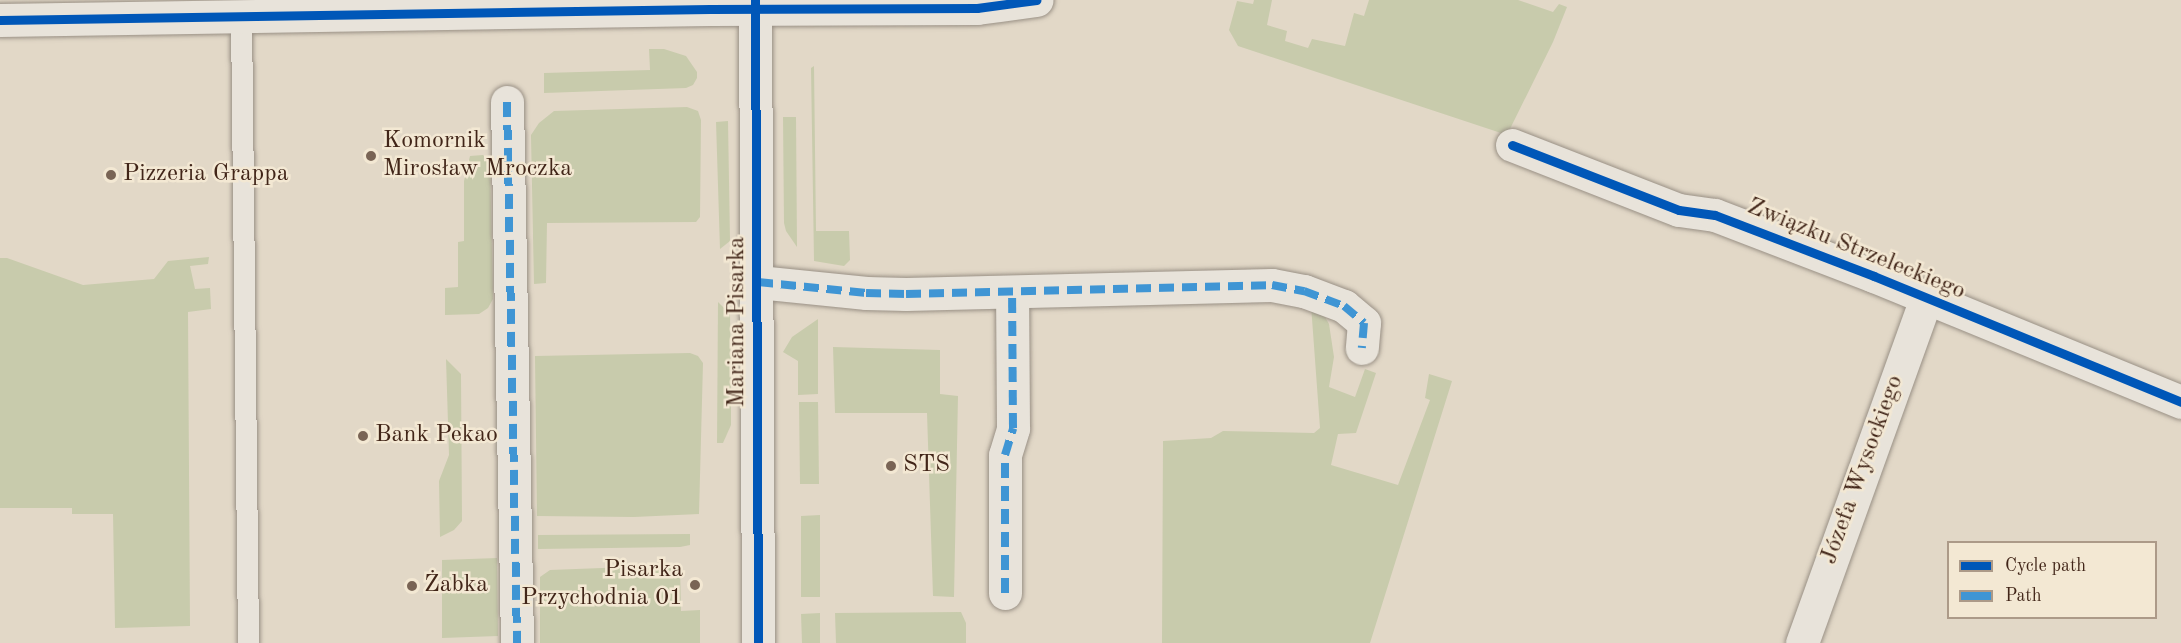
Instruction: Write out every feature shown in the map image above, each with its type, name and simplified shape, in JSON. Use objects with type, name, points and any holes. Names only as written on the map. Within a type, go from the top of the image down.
[{"type":"street","points":[[0,20],[755,5],[977,8],[1036,0]]},
{"type":"street","name":"Mariana Pisarka","points":[[755,5],[758,643]]},
{"type":"street","points":[[507,102],[517,643]]},
{"type":"street","name":"Związku Strzeleckiego","points":[[1512,146],[1679,210],[1715,215],[2181,402]]},
{"type":"street","points":[[758,282],[866,293],[1012,293],[1272,285],[1304,291],[1344,306],[1364,323],[1362,348]]},
{"type":"street","points":[[1005,593],[1005,455],[1013,428],[1012,293]]},
{"type":"street","name":"Józefa Wysockiego","points":[[1802,643],[1926,298]]},
{"type":"lane","points":[[241,15],[248,643]]},
{"type":"green space","points":[[1254,0],[1272,0],[1267,25],[1287,31],[1285,41],[1308,48],[1312,39],[1345,46],[1354,13],[1364,16],[1369,0],[1518,0],[1553,12],[1559,4],[1567,7],[1553,42],[1507,135],[1238,46],[1229,30],[1237,1],[1253,4]]},
{"type":"green space","points":[[649,49],[664,49],[686,56],[697,72],[693,85],[686,88],[544,93],[544,73],[650,70]]},
{"type":"green space","points":[[814,66],[816,231],[849,231],[850,260],[844,266],[814,261],[811,68]]},
{"type":"green space","points":[[687,107],[698,111],[701,120],[700,217],[696,222],[547,223],[546,283],[534,284],[531,135],[539,123],[554,111]]},
{"type":"green space","points":[[783,117],[796,117],[797,247],[786,231],[784,223]]},
{"type":"green space","points":[[728,121],[730,241],[720,249],[716,122]]},
{"type":"green space","points":[[483,155],[490,161],[493,299],[488,308],[479,314],[445,315],[445,288],[458,287],[458,242],[464,241],[464,181],[470,156]]},
{"type":"green space","points":[[209,257],[208,264],[190,266],[195,289],[210,288],[211,309],[188,312],[190,626],[115,628],[113,514],[72,514],[72,508],[0,508],[0,258],[7,258],[83,285],[154,279],[168,261]]},
{"type":"green space","points":[[718,302],[730,314],[731,425],[723,443],[717,443]]},
{"type":"green space","points":[[1311,305],[1321,310],[1329,324],[1334,357],[1329,387],[1355,397],[1365,369],[1376,373],[1356,433],[1338,434],[1331,465],[1398,485],[1430,400],[1425,398],[1429,374],[1452,381],[1370,643],[1162,643],[1163,441],[1211,438],[1223,431],[1314,433],[1320,428]]},
{"type":"green space","points":[[818,319],[818,394],[798,395],[798,361],[783,352],[792,337]]},
{"type":"green space","points":[[833,347],[940,350],[940,394],[958,396],[954,597],[933,596],[927,413],[835,413]]},
{"type":"green space","points":[[690,353],[698,356],[703,363],[699,514],[634,517],[537,516],[535,356]]},
{"type":"green space","points":[[446,359],[461,374],[462,521],[454,530],[440,537],[439,481],[449,455]]},
{"type":"green space","points":[[799,402],[818,402],[819,484],[800,484]]},
{"type":"green space","points":[[820,515],[820,597],[801,597],[801,516]]},
{"type":"green space","points":[[690,534],[690,545],[680,547],[538,549],[538,535]]},
{"type":"green space","points":[[497,558],[498,636],[442,638],[442,560]]},
{"type":"green space","points":[[680,565],[681,611],[700,610],[700,643],[540,643],[540,577],[550,570]]},
{"type":"green space","points":[[961,612],[966,623],[966,643],[836,643],[835,613]]},
{"type":"green space","points":[[820,613],[820,643],[802,643],[801,614]]},
{"type":"marked path","points":[[507,102],[517,643]]},
{"type":"marked path","points":[[758,282],[866,293],[906,294],[1272,285],[1304,291],[1344,306],[1364,323],[1362,348]]},
{"type":"marked path","points":[[1005,593],[1005,455],[1013,428],[1012,293]]},
{"type":"cycle path","points":[[755,0],[758,643]]},
{"type":"cycle path","points":[[0,20],[710,9],[977,8],[1036,0]]},
{"type":"cycle path","points":[[1512,145],[1679,210],[1715,215],[1874,276],[2181,402]]},
{"type":"place","name":"Komornik Mirosław Mroczka","points":[[371,156]]},
{"type":"place","name":"Pizzeria Grappa","points":[[111,175]]},
{"type":"place","name":"Bank Pekao","points":[[363,436]]},
{"type":"place","name":"STS","points":[[891,466]]},
{"type":"place","name":"Pisarka Przychodnia 01","points":[[695,585]]},
{"type":"place","name":"Żabka","points":[[412,586]]}]
